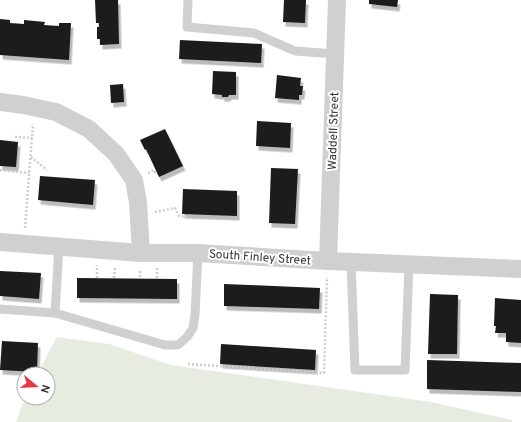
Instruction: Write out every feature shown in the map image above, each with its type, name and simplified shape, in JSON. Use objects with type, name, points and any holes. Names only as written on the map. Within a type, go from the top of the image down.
[{"type":"street","name":"Waddell Street","points":[[328,267],[338,0]]},
{"type":"street","points":[[0,102],[56,112],[89,129],[116,154],[134,180],[138,202],[141,253]]},
{"type":"street","name":"South Finley Street","points":[[0,242],[141,253],[198,253],[328,267],[351,262],[521,269]]},
{"type":"lane","points":[[188,0],[187,27],[254,33],[295,51],[336,54]]},
{"type":"lane","points":[[55,313],[58,247]]},
{"type":"lane","points":[[0,310],[55,313],[165,345],[178,345],[187,337],[193,328],[198,253]]},
{"type":"lane","points":[[351,262],[356,370],[405,370],[409,264]]},
{"type":"path","points":[[24,233],[34,123]]},
{"type":"path","points":[[15,137],[32,138]]},
{"type":"path","points":[[30,156],[47,170]]},
{"type":"path","points":[[0,170],[29,173]]},
{"type":"path","points":[[149,213],[175,208],[179,216],[189,217]]},
{"type":"path","points":[[97,278],[98,261]]},
{"type":"path","points":[[114,278],[115,262]]},
{"type":"path","points":[[188,364],[324,373],[328,267]]},
{"type":"shaded area","points":[[57,337],[109,344],[171,365],[431,402],[512,420],[512,422],[16,422],[22,406],[56,406],[56,366],[41,366]]},
{"type":"building","points":[[95,0],[118,0],[119,44],[100,45],[100,39],[97,39],[97,27],[99,27],[99,23],[96,23]]},
{"type":"building","points":[[284,0],[306,0],[305,23],[283,22]]},
{"type":"building","points":[[369,0],[398,0],[397,7],[369,4]]},
{"type":"building","points":[[0,19],[10,20],[10,23],[24,24],[24,20],[45,22],[44,25],[59,26],[59,23],[71,23],[69,60],[0,55]]},
{"type":"building","points":[[180,40],[262,44],[261,63],[179,59]]},
{"type":"building","points":[[213,71],[236,72],[236,95],[222,97],[222,95],[212,94]]},
{"type":"building","points":[[277,75],[301,78],[300,86],[303,86],[302,95],[299,95],[299,100],[275,98]]},
{"type":"building","points":[[123,84],[124,102],[111,103],[110,85]]},
{"type":"building","points":[[257,121],[291,123],[290,148],[256,146]]},
{"type":"building","points":[[165,129],[183,166],[159,177],[146,149],[145,150],[140,140]]},
{"type":"building","points":[[0,140],[18,142],[16,167],[0,166]]},
{"type":"building","points":[[271,168],[298,169],[295,224],[269,223]]},
{"type":"building","points":[[40,176],[95,180],[93,205],[38,200]]},
{"type":"building","points":[[183,189],[237,191],[237,216],[182,214]]},
{"type":"building","points":[[0,271],[41,273],[39,299],[0,296]]},
{"type":"building","points":[[77,278],[177,279],[177,299],[77,298]]},
{"type":"building","points":[[224,284],[320,288],[319,309],[224,306]]},
{"type":"building","points":[[430,294],[458,295],[457,354],[428,354]]},
{"type":"building","points":[[495,298],[521,300],[521,343],[506,342],[506,333],[495,333]]},
{"type":"building","points":[[2,341],[38,343],[37,366],[16,366],[16,371],[0,370]]},
{"type":"building","points":[[221,344],[316,350],[315,370],[220,364]]},
{"type":"building","points":[[427,360],[521,363],[521,392],[427,389]]}]
